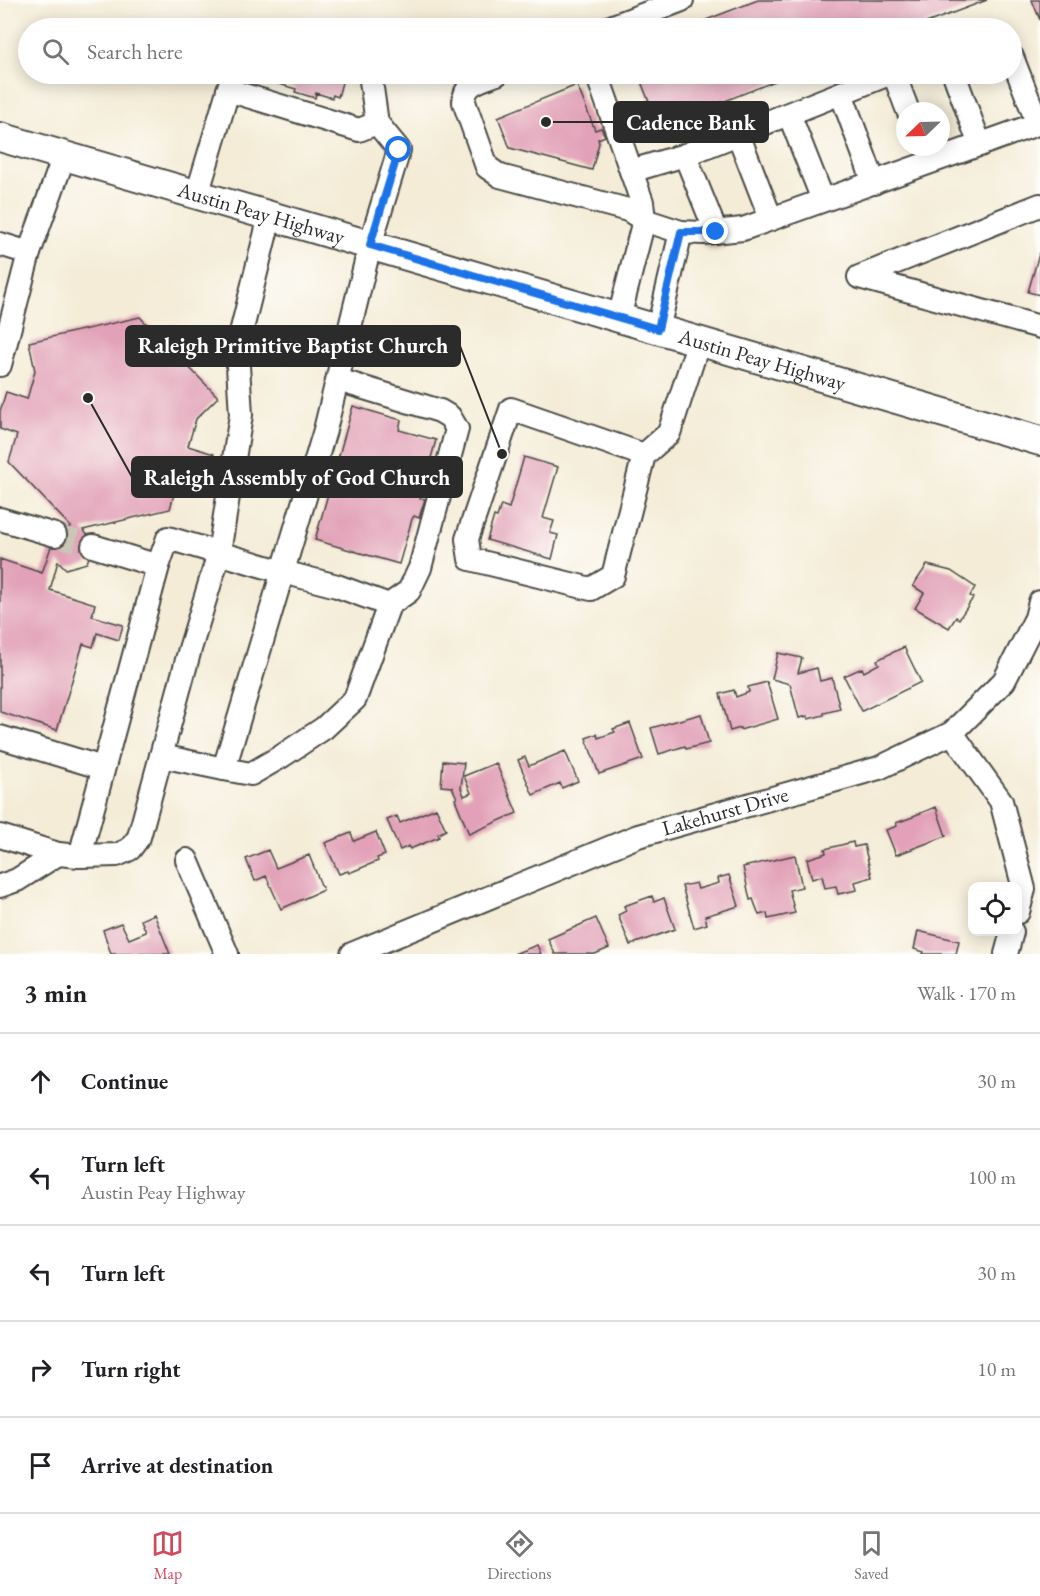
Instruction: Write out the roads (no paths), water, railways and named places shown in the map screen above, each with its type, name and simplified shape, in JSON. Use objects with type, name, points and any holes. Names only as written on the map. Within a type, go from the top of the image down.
[{"type":"main road","name":"Austin Peay Highway","points":[[0,137],[1040,441]]},
{"type":"street","points":[[634,18],[682,0]]},
{"type":"street","points":[[950,150],[980,145],[1039,124],[1022,83]]},
{"type":"street","points":[[197,195],[230,84]]},
{"type":"street","points":[[236,84],[359,130],[377,123]]},
{"type":"street","points":[[224,768],[325,430],[370,245],[399,150],[377,123],[371,84]]},
{"type":"street","points":[[473,84],[468,86],[464,93],[464,102],[487,167],[500,176],[628,210],[644,220],[681,232],[743,229],[874,183],[923,156]]},
{"type":"street","points":[[601,84],[642,202],[644,220],[619,318]]},
{"type":"street","points":[[631,171],[686,155],[864,84]]},
{"type":"street","points":[[898,84],[905,102]]},
{"type":"street","points":[[958,84],[980,145]]},
{"type":"street","points":[[842,93],[874,183]]},
{"type":"street","points":[[789,114],[824,200]]},
{"type":"street","points":[[738,134],[771,219]]},
{"type":"street","points":[[686,155],[716,232]]},
{"type":"street","points":[[0,365],[29,253],[64,156]]},
{"type":"street","points":[[1040,205],[859,277],[1040,327]]},
{"type":"street","points":[[0,836],[69,855],[117,855],[130,849],[139,837],[190,649],[219,553],[241,415],[237,349],[270,216]]},
{"type":"street","points":[[658,329],[681,232]]},
{"type":"street","points":[[0,244],[29,253]]},
{"type":"street","points":[[644,455],[511,409],[467,538],[470,559],[591,588],[612,576],[644,455],[669,434],[699,341]]},
{"type":"street","points":[[161,756],[251,774],[324,728],[355,699],[389,604],[409,591],[420,568],[457,429],[450,417],[440,411],[338,380]]},
{"type":"street","points":[[0,519],[55,536]]},
{"type":"street","points":[[0,886],[69,855],[103,768],[158,566],[168,538],[337,586],[389,604]]},
{"type":"street","points":[[93,546],[158,566]]},
{"type":"street","name":"Lakehurst Drive","points":[[352,954],[638,836],[879,768],[952,733],[1004,681],[1036,618],[1040,602]]},
{"type":"street","points":[[952,733],[1001,801],[1022,882]]},
{"type":"street","points":[[0,737],[103,768]]},
{"type":"street","points":[[187,860],[227,954]]},
{"type":"street","points":[[1006,954],[1011,936]]},
{"type":"tunnel","points":[[55,535],[93,546]]},
{"type":"place","name":"Cadence Bank","points":[[546,122]]},
{"type":"place","name":"Raleigh Assembly of God Church","points":[[88,398]]},
{"type":"place","name":"Raleigh Primitive Baptist Church","points":[[502,454]]}]
